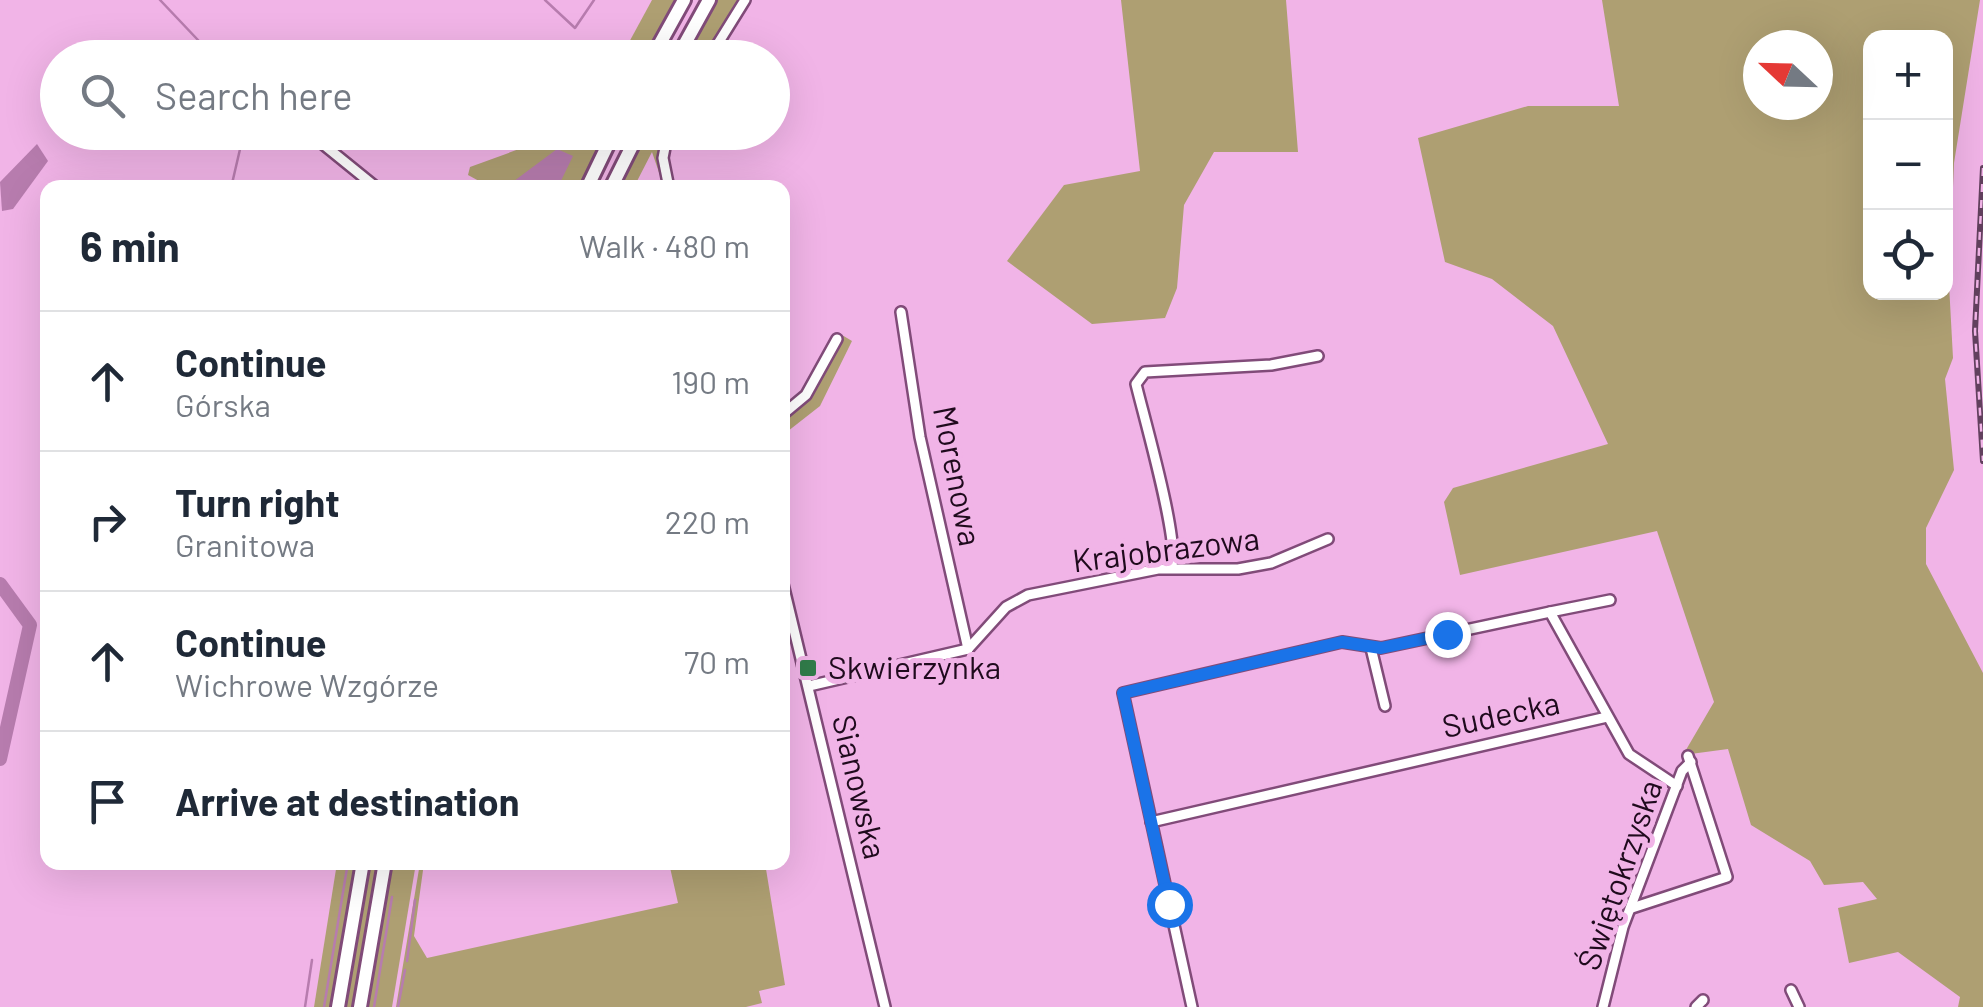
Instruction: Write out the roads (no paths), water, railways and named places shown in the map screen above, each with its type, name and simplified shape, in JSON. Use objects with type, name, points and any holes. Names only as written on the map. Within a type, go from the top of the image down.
[{"type":"highway","points":[[662,40],[684,0]]},
{"type":"highway","points":[[688,40],[709,0]]},
{"type":"highway","points":[[591,180],[605,150]]},
{"type":"highway","points":[[615,180],[630,150]]},
{"type":"highway","points":[[338,1007],[361,870]]},
{"type":"highway","points":[[360,1007],[384,870]]},
{"type":"street","points":[[720,40],[745,0]]},
{"type":"street","points":[[330,150],[366,180]]},
{"type":"street","points":[[665,150],[667,180]]},
{"type":"street","name":"Morenowa","points":[[902,312],[920,437],[968,649]]},
{"type":"street","points":[[790,409],[806,395],[837,339]]},
{"type":"street","points":[[1171,568],[1176,558],[1171,531],[1136,384],[1144,372],[1271,365],[1318,356]]},
{"type":"street","name":"Krajobrazowa","points":[[968,649],[1006,607],[1028,595],[1171,568],[1238,569],[1271,563],[1328,539]]},
{"type":"street","points":[[1192,1007],[1123,693],[1342,642],[1358,642],[1371,648],[1610,600]]},
{"type":"street","name":"Sianowska","points":[[790,611],[885,1007]]},
{"type":"street","points":[[1550,612],[1629,754],[1677,786]]},
{"type":"street","points":[[1371,648],[1385,706]]},
{"type":"street","points":[[809,686],[968,649]]},
{"type":"street","name":"Sudecka","points":[[1151,822],[1607,717]]},
{"type":"street","name":"Świętokrzyska","points":[[1603,1007],[1632,908],[1690,759],[1727,878],[1632,908]]},
{"type":"street","points":[[1791,990],[1799,1007]]},
{"type":"waterway","points":[[160,0],[198,40]]},
{"type":"waterway","points":[[545,0],[575,28],[594,0]]},
{"type":"waterway","points":[[233,180],[240,150]]},
{"type":"waterway","points":[[0,584],[30,625],[0,759]]},
{"type":"waterway","points":[[324,1007],[347,870]]},
{"type":"waterway","points":[[374,1007],[392,897]]},
{"type":"waterway","points":[[407,961],[415,900]]},
{"type":"waterway","points":[[305,1007],[312,960]]},
{"type":"waterway","points":[[398,1007],[405,970]]},
{"type":"railway","points":[[1983,168],[1975,331],[1983,461]]},
{"type":"place","name":"Skwierzynka","points":[[808,668]]}]
